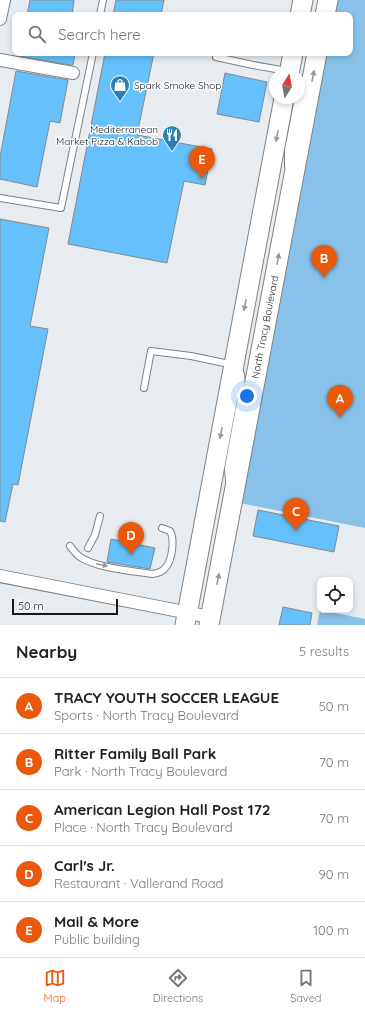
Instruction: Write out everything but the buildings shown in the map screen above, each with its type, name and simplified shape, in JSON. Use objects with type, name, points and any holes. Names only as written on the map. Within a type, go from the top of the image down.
[{"type":"main road","points":[[301,12],[303,0]]},
{"type":"main road","points":[[326,12],[328,0]]},
{"type":"main road","name":"North Tracy Boulevard","points":[[210,621],[317,56]]},
{"type":"main road","points":[[186,619],[283,104]]},
{"type":"street","points":[[0,18],[4,0]]},
{"type":"street","points":[[0,60],[73,73]]},
{"type":"street","points":[[0,576],[186,619],[210,621]]},
{"type":"lane","points":[[101,12],[103,0]]},
{"type":"lane","points":[[0,198],[61,208],[92,56]]},
{"type":"lane","points":[[216,57],[253,65],[291,68]]},
{"type":"lane","points":[[290,195],[288,154],[297,104]]},
{"type":"lane","points":[[144,388],[151,351],[191,356],[234,364],[239,369],[242,391],[228,468],[232,502]]},
{"type":"lane","points":[[88,548],[95,535],[100,516]]},
{"type":"lane","points":[[70,546],[81,558],[91,562],[152,574],[160,573],[170,562],[174,538],[170,531],[162,528]]},
{"type":"shaded area","points":[[336,0],[365,0],[365,528],[240,503],[325,56],[353,56],[353,12],[334,12]]},
{"type":"shaded area","points":[[319,613],[335,613],[365,619],[365,625],[317,625]]},
{"type":"place","name":"Spark Smoke Shop","points":[[120,102]]},
{"type":"place","name":"Mediterranean Market Pizza & Kabob","points":[[172,152]]},
{"type":"place","name":"Mail & More","points":[[202,179]]},
{"type":"place","name":"Ritter Family Ball Park","points":[[324,278]]},
{"type":"place","name":"TRACY YOUTH SOCCER LEAGUE","points":[[340,418]]},
{"type":"place","name":"American Legion Hall Post 172","points":[[296,531]]},
{"type":"place","name":"Carl's Jr.","points":[[131,555]]}]
